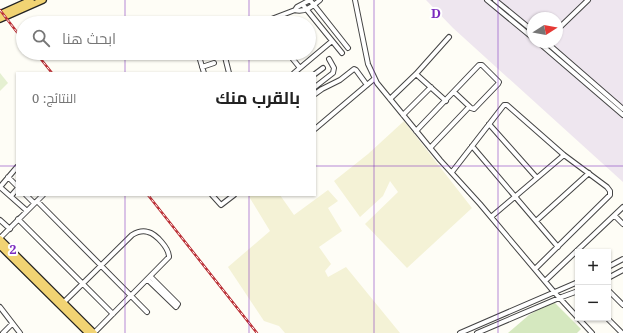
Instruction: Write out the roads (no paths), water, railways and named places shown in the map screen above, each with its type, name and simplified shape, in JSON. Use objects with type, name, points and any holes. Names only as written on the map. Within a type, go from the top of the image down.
[{"type":"main road","points":[[0,14],[31,0]]},
{"type":"main road","points":[[0,19],[43,0]]},
{"type":"main road","points":[[0,238],[94,333]]},
{"type":"main road","points":[[0,246],[88,333]]},
{"type":"street","points":[[295,10],[299,12],[307,9],[320,0]]},
{"type":"street","points":[[355,0],[366,59],[374,79],[430,148],[575,315]]},
{"type":"street","points":[[487,0],[527,33]]},
{"type":"street","points":[[495,0],[527,26]]},
{"type":"street","points":[[563,24],[588,0]]},
{"type":"street","points":[[307,1],[314,4],[348,48]]},
{"type":"street","points":[[307,1],[307,9],[312,16]]},
{"type":"street","points":[[280,16],[295,10],[307,1]]},
{"type":"street","points":[[316,21],[342,53]]},
{"type":"street","points":[[390,99],[416,74],[449,37]]},
{"type":"street","points":[[316,54],[332,41]]},
{"type":"street","points":[[550,48],[623,115]]},
{"type":"street","points":[[551,48],[623,109]]},
{"type":"street","points":[[316,86],[333,73],[334,68],[329,59]]},
{"type":"street","points":[[201,60],[204,72]]},
{"type":"street","points":[[226,60],[229,72]]},
{"type":"street","points":[[294,60],[300,68]]},
{"type":"street","points":[[295,72],[309,60]]},
{"type":"street","points":[[202,67],[214,63]]},
{"type":"street","points":[[416,131],[478,66],[482,65],[498,81],[498,84],[475,109],[469,107],[454,92]]},
{"type":"street","points":[[316,73],[323,68]]},
{"type":"street","points":[[316,93],[340,80],[354,69],[367,85]]},
{"type":"street","points":[[416,74],[446,101]]},
{"type":"street","points":[[316,128],[374,79]]},
{"type":"street","points":[[403,115],[431,87]]},
{"type":"street","points":[[452,172],[504,105],[507,105],[564,155],[607,187],[610,191],[610,195],[535,269]]},
{"type":"street","points":[[430,148],[469,107]]},
{"type":"street","points":[[489,124],[537,178]]},
{"type":"street","points":[[472,146],[558,247]]},
{"type":"street","points":[[491,217],[564,155]]},
{"type":"street","points":[[16,168],[0,187],[26,210]]},
{"type":"street","points":[[536,221],[588,173]]},
{"type":"street","points":[[8,177],[16,187]]},
{"type":"street","points":[[11,196],[16,189]]},
{"type":"street","points":[[27,196],[101,265],[147,312]]},
{"type":"street","points":[[0,238],[10,229],[26,210],[42,196]]},
{"type":"street","points":[[213,196],[220,205],[233,196]]},
{"type":"street","points":[[581,249],[623,207]]},
{"type":"street","points":[[615,216],[623,224]]},
{"type":"street","points":[[18,219],[113,314]]},
{"type":"street","points":[[0,220],[10,229]]},
{"type":"street","points":[[63,303],[132,235],[141,231],[146,231],[154,235],[166,248],[169,257],[150,278],[94,333]]},
{"type":"street","points":[[545,282],[575,255]]},
{"type":"street","points":[[611,265],[623,258]]},
{"type":"street","points":[[611,276],[623,270]]},
{"type":"street","points":[[150,278],[165,294]]},
{"type":"street","points":[[460,333],[575,283]]},
{"type":"street","points":[[477,333],[575,292]]},
{"type":"street","points":[[611,293],[623,305]]},
{"type":"street","points":[[0,307],[19,333]]},
{"type":"street","points":[[581,321],[592,333]]},
{"type":"street","points":[[610,321],[622,333]]},
{"type":"street","points":[[4,333],[12,324]]},
{"type":"railway","points":[[0,10],[16,31]]},
{"type":"railway","points":[[42,60],[51,72]]},
{"type":"railway","points":[[149,196],[257,333]]}]
